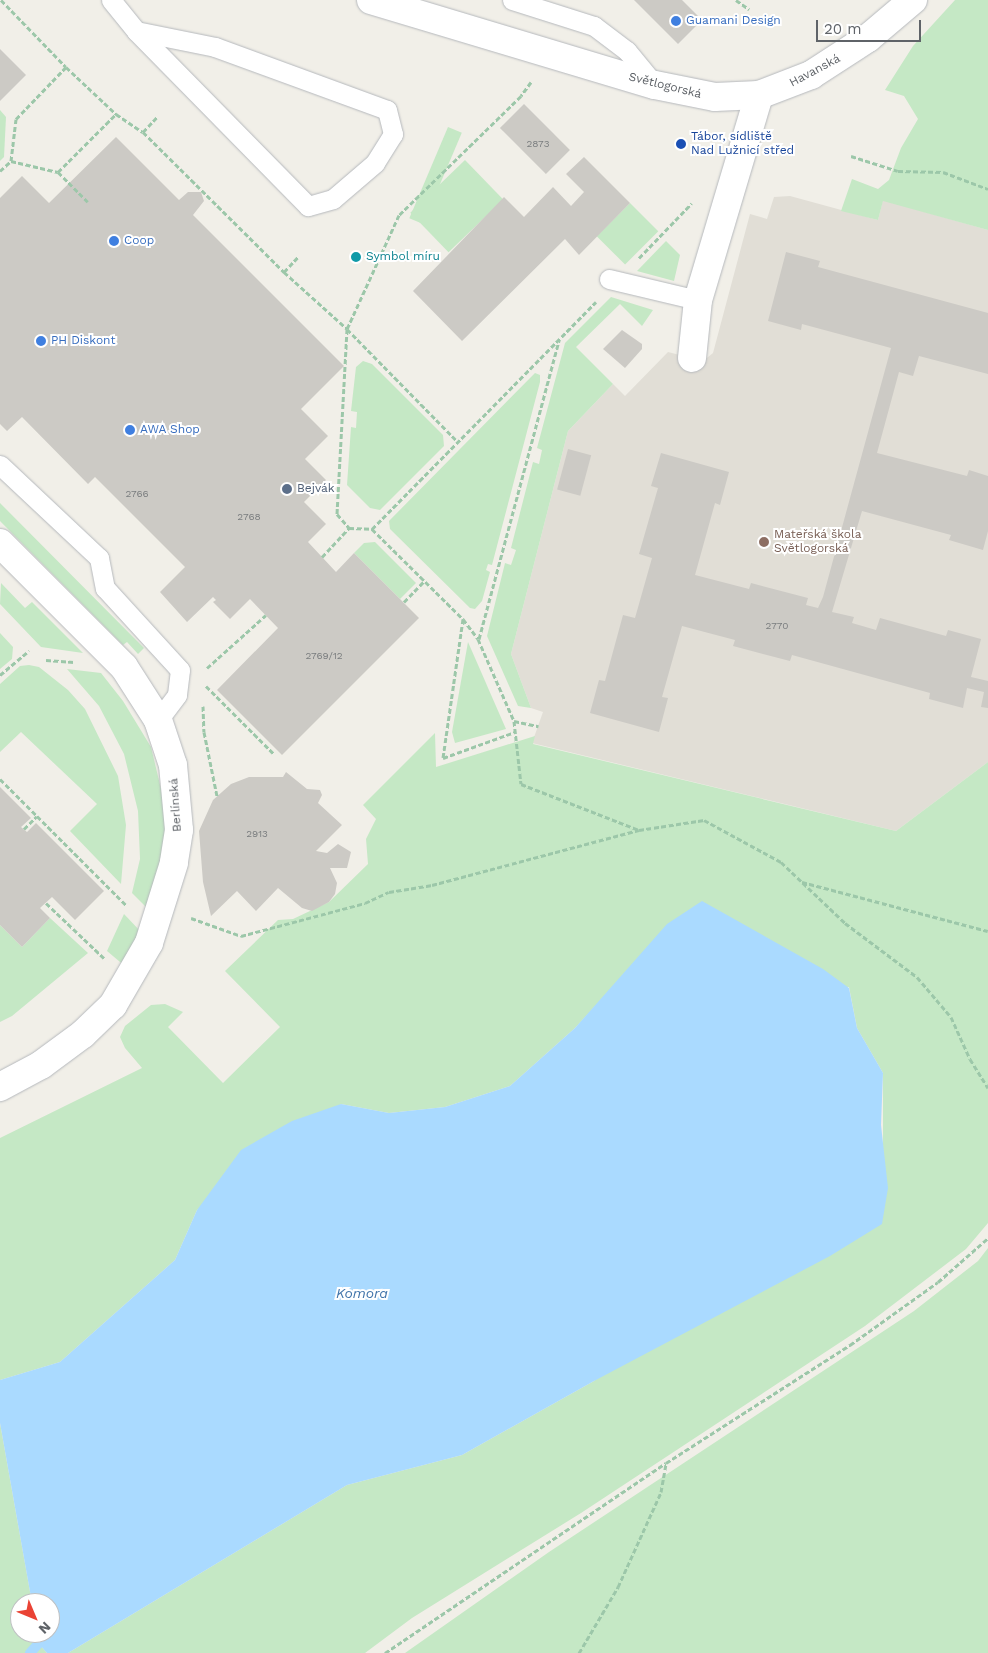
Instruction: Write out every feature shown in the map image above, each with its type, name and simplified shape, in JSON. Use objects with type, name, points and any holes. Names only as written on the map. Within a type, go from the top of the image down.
[{"type":"street","name":"Havanská","points":[[759,95],[811,75],[838,59],[913,0]]},
{"type":"street","name":"Světlogorská","points":[[381,1],[655,85],[715,97],[759,95]]},
{"type":"street","points":[[692,358],[698,300],[759,95]]},
{"type":"street","name":"Berlínská","points":[[0,544],[124,666],[158,720],[172,765],[179,830],[158,918],[128,980],[113,1005],[83,1034],[41,1065],[0,1087]]},
{"type":"lane","points":[[111,0],[136,30],[308,206],[333,199],[375,162],[392,134],[387,110],[214,47],[136,30]]},
{"type":"lane","points":[[512,0],[594,26],[627,52],[655,85]]},
{"type":"lane","points":[[609,279],[698,300]]},
{"type":"lane","points":[[0,465],[99,558],[105,588],[180,670],[177,696],[158,720]]},
{"type":"path","points":[[736,0],[749,9]]},
{"type":"path","points":[[1,1],[66,67],[116,114],[143,132],[284,272],[347,329],[458,442]]},
{"type":"path","points":[[0,172],[11,161],[16,119],[66,67]]},
{"type":"path","points":[[535,77],[521,96],[399,215],[347,329],[338,514],[349,528],[372,529],[463,619],[478,639],[514,721],[521,784],[639,830]]},
{"type":"path","points":[[58,172],[116,114]]},
{"type":"path","points":[[143,132],[158,116]]},
{"type":"path","points":[[851,156],[898,171],[943,172],[988,189]]},
{"type":"path","points":[[11,161],[58,172],[88,202]]},
{"type":"path","points":[[636,261],[697,197]]},
{"type":"path","points":[[284,272],[298,257]]},
{"type":"path","points":[[372,529],[598,299]]},
{"type":"path","points":[[478,639],[559,340]]},
{"type":"path","points":[[322,557],[349,528]]},
{"type":"path","points":[[404,602],[424,581]]},
{"type":"path","points":[[180,670],[203,672],[266,615]]},
{"type":"path","points":[[463,619],[443,758],[515,732]]},
{"type":"path","points":[[0,675],[29,651]]},
{"type":"path","points":[[46,660],[81,663]]},
{"type":"path","points":[[203,683],[274,754]]},
{"type":"path","points":[[514,721],[538,726]]},
{"type":"path","points":[[204,732],[217,796]]},
{"type":"path","points":[[0,779],[37,816],[158,918],[241,936],[365,903],[389,892],[432,885],[639,830],[704,820],[781,862],[845,923],[917,977],[951,1018],[970,1059],[988,1088]]},
{"type":"path","points":[[24,830],[37,816]]},
{"type":"path","points":[[802,882],[988,931]]},
{"type":"path","points":[[46,902],[128,980]]},
{"type":"path","points":[[385,1653],[666,1463],[850,1345],[938,1282],[988,1238]]},
{"type":"path","points":[[579,1653],[625,1570],[661,1492],[666,1463]]},
{"type":"shaded area","name":"Mateřská škola Světlogorská","points":[[790,196],[878,220],[883,200],[988,230],[988,762],[896,831],[532,743],[543,712],[531,708],[511,654],[568,431],[613,384],[625,396],[668,352],[703,361],[713,353],[750,214],[767,219],[774,197]]},
{"type":"green space","points":[[955,0],[988,0],[988,230],[883,201],[878,220],[841,211],[852,179],[878,189],[889,180],[901,148],[918,119],[904,96],[885,90],[913,46]]},
{"type":"green space","points":[[0,110],[6,117],[4,157],[0,161]]},
{"type":"green space","points":[[448,127],[462,133],[423,224],[409,218]]},
{"type":"green space","points":[[465,160],[503,200],[449,252],[410,213]]},
{"type":"green space","points":[[630,203],[658,231],[625,265],[597,236]]},
{"type":"green space","points":[[666,241],[680,255],[674,281],[637,271]]},
{"type":"green space","points":[[611,297],[653,310],[642,326],[620,304],[576,347],[613,384],[568,431],[511,654],[531,708],[518,706],[487,636],[505,563],[511,565],[516,550],[511,548],[533,462],[539,464],[542,450],[537,448],[565,343]]},
{"type":"green space","points":[[363,361],[372,364],[443,435],[444,446],[380,510],[370,508],[347,485],[351,427],[356,428],[357,412],[351,411],[356,367]]},
{"type":"green space","points":[[535,373],[540,375],[540,382],[492,565],[488,564],[486,570],[490,572],[482,601],[475,609],[470,608],[390,529],[389,521]]},
{"type":"green space","points":[[0,503],[144,648],[138,654],[127,642],[123,645],[0,521]]},
{"type":"green space","points":[[375,542],[416,583],[400,599],[354,553],[364,543]]},
{"type":"green space","points":[[1,583],[25,608],[32,602],[83,653],[41,647],[0,604]]},
{"type":"green space","points":[[0,633],[13,647],[12,659],[0,669]]},
{"type":"green space","points":[[468,642],[506,729],[455,743],[452,732]]},
{"type":"green space","points":[[20,666],[39,667],[68,690],[85,709],[118,776],[126,825],[121,884],[70,831],[97,804],[21,732],[0,752],[0,684]]},
{"type":"green space","points":[[67,669],[101,673],[123,701],[151,747],[162,793],[166,839],[151,912],[132,893],[140,859],[138,811],[124,754],[99,706]]},
{"type":"green space","points":[[435,733],[436,767],[535,736],[533,744],[896,831],[988,762],[988,1223],[966,1249],[865,1326],[581,1513],[412,1618],[365,1653],[68,1653],[347,1485],[462,1455],[594,1381],[883,1147],[883,1073],[857,1028],[849,987],[608,992],[575,1028],[510,1086],[445,1107],[389,1113],[341,1104],[197,1210],[175,1260],[60,1362],[0,1380],[0,1138],[142,1068],[125,1048],[120,1037],[125,1026],[151,1005],[165,1004],[183,1012],[168,1027],[223,1083],[280,1027],[225,971],[278,920],[293,919],[329,902],[368,864],[366,839],[376,819],[363,805]]},
{"type":"green space","points":[[124,914],[142,933],[126,967],[107,951]]},
{"type":"green space","points":[[50,918],[88,953],[12,1016],[0,1022],[0,925],[22,947]]},
{"type":"green space","points":[[988,1248],[988,1653],[405,1653],[549,1552],[914,1311],[978,1261]]},
{"type":"green space","points":[[0,1423],[30,1593],[10,1593],[10,1643],[39,1643],[47,1653],[0,1653]]},
{"type":"water","name":"Komora","points":[[702,901],[823,969],[849,988],[857,1028],[883,1073],[881,1125],[888,1188],[882,1224],[830,1256],[594,1381],[462,1455],[347,1485],[68,1653],[47,1653],[39,1643],[60,1643],[60,1593],[30,1593],[0,1423],[0,1380],[60,1362],[175,1260],[197,1210],[241,1150],[292,1121],[341,1104],[389,1113],[445,1107],[510,1086],[575,1028],[667,924]]},
{"type":"building","points":[[634,0],[682,0],[702,20],[678,44]]},
{"type":"building","points":[[0,49],[26,75],[0,101]]},
{"type":"building","points":[[524,104],[570,150],[546,174],[500,128]]},
{"type":"building","points":[[116,137],[179,200],[188,192],[201,192],[204,201],[193,215],[344,366],[301,409],[328,436],[305,459],[326,480],[304,502],[326,524],[308,542],[336,572],[354,553],[419,618],[282,755],[217,690],[278,628],[250,599],[230,619],[213,602],[216,600],[213,597],[187,622],[160,592],[185,567],[95,477],[88,484],[22,417],[7,431],[0,424],[0,198],[22,176],[49,203]]},
{"type":"building","points":[[584,157],[630,203],[579,255],[565,239],[462,341],[413,291],[504,197],[524,217],[553,187],[571,206],[584,192],[566,174]]},
{"type":"building","points":[[786,252],[820,261],[818,267],[988,313],[988,374],[919,356],[913,376],[899,372],[877,453],[967,476],[969,470],[988,476],[988,531],[983,550],[949,540],[951,535],[862,511],[832,612],[854,617],[852,623],[876,630],[880,618],[946,636],[948,630],[981,639],[971,677],[988,681],[988,708],[981,707],[984,692],[967,688],[963,708],[929,699],[930,693],[792,655],[790,661],[733,646],[735,640],[682,626],[662,697],[668,698],[659,732],[590,713],[599,680],[605,681],[623,615],[635,618],[652,558],[639,554],[658,488],[651,486],[661,453],[729,472],[720,505],[715,503],[695,575],[749,589],[751,583],[808,598],[806,605],[818,608],[823,597],[891,348],[802,324],[801,330],[768,321]]},
{"type":"building","points":[[622,330],[642,344],[642,349],[625,368],[603,349]]},
{"type":"building","points":[[568,449],[591,455],[580,496],[557,490]]},
{"type":"building","points":[[286,772],[307,789],[320,790],[322,795],[318,803],[342,825],[316,851],[327,853],[338,844],[351,852],[347,868],[330,868],[337,883],[335,894],[329,902],[312,911],[302,908],[278,888],[256,911],[237,891],[211,916],[203,882],[199,831],[213,800],[231,784],[249,777],[283,777]]},
{"type":"building","points":[[0,787],[31,818],[21,827],[27,832],[36,823],[104,891],[75,920],[52,897],[40,908],[50,918],[22,947],[0,925]]},
{"type":"waterway","points":[[30,1653],[39,1643]]},
{"type":"place","name":"Guamani Design","points":[[676,21]]},
{"type":"place","name":"Tábor, sídliště Nad Lužnicí střed","points":[[681,144]]},
{"type":"place","name":"Coop","points":[[114,241]]},
{"type":"place","name":"Symbol míru","points":[[356,257]]},
{"type":"place","name":"PH Diskont","points":[[41,341]]},
{"type":"place","name":"AWA Shop","points":[[130,430]]},
{"type":"place","name":"Bejvák","points":[[287,489]]},
{"type":"place","name":"Mateřská škola Světlogorská","points":[[764,542]]}]
